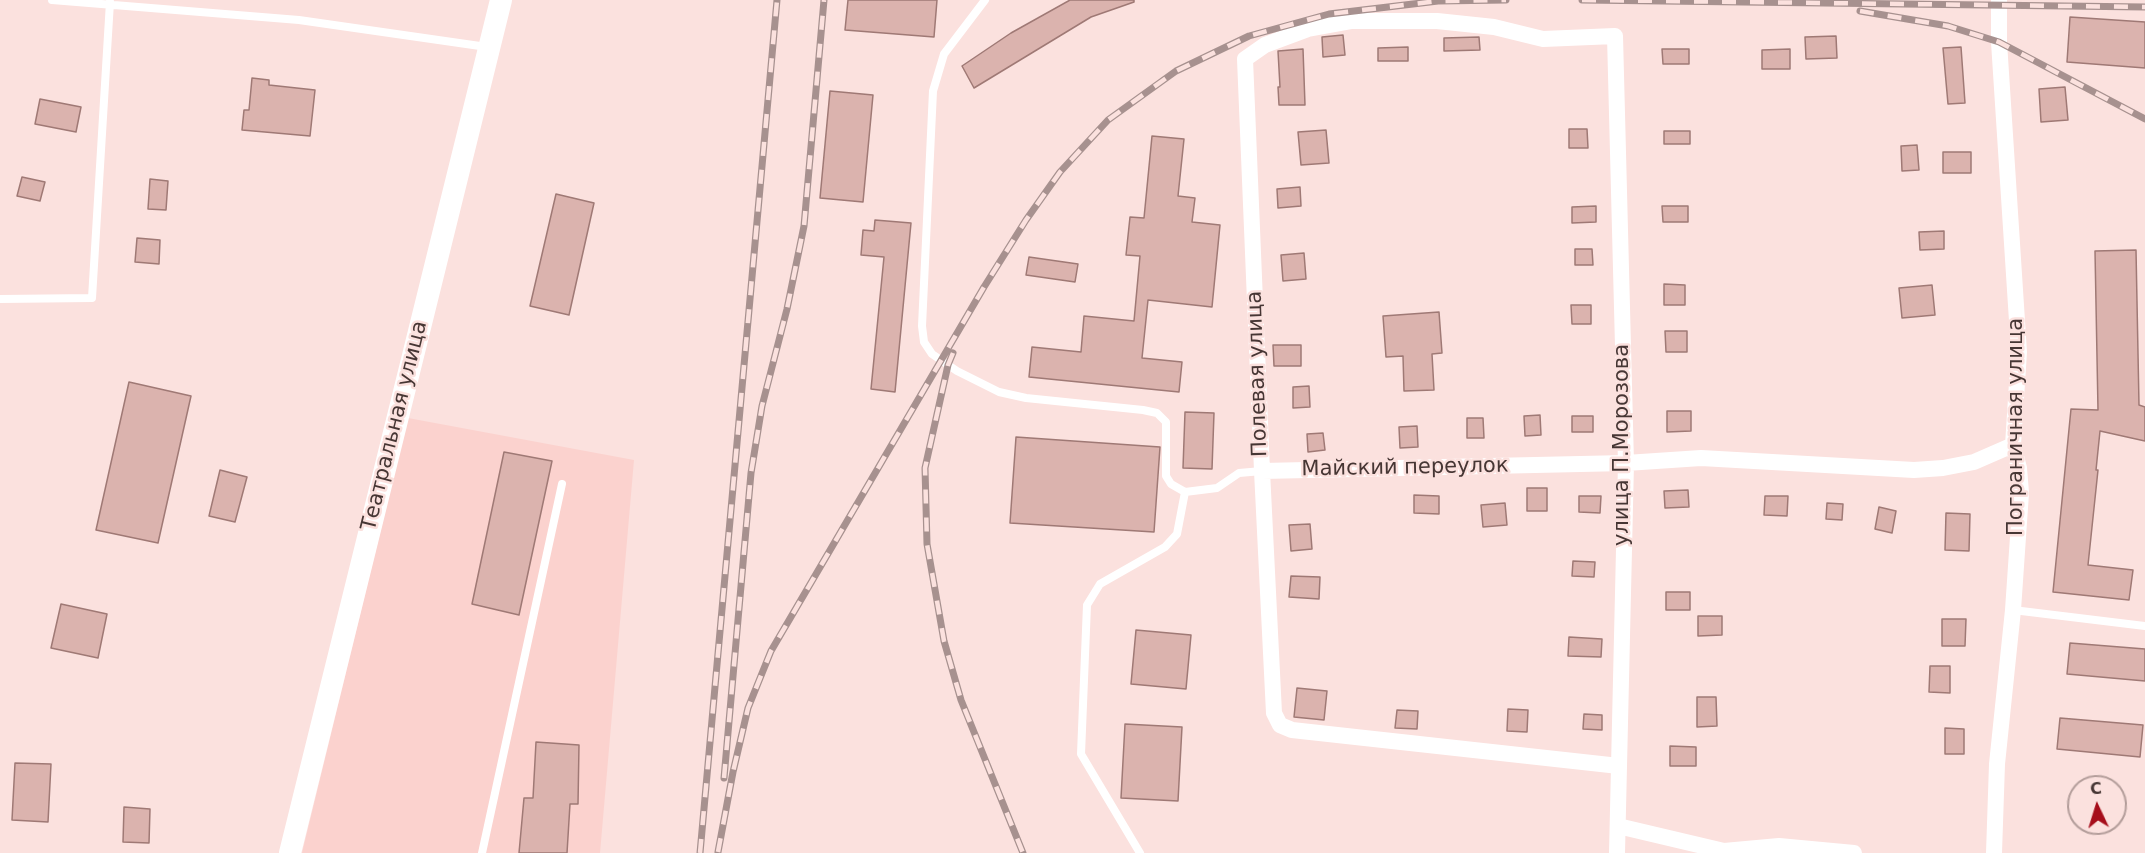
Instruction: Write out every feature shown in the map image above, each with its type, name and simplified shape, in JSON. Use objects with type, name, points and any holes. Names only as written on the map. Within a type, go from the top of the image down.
[{"type":"main road","name":"Театральная улица","points":[[294,852],[501,0]]},
{"type":"street","name":"Пограничная улица","points":[[1994,853],[1997,764],[2013,610],[2021,494],[2019,468],[2013,445],[2019,352],[1999,42],[1999,0]]},
{"type":"street","name":"Полевая улица","points":[[1615,36],[1543,39],[1494,27],[1437,21],[1352,21],[1308,29],[1264,45],[1245,59],[1274,713],[1280,725],[1292,730],[1619,766]]},
{"type":"street","name":"улица П.Морозова","points":[[1615,36],[1626,463],[1617,853]]},
{"type":"street","name":"Майский переулок","points":[[1262,471],[1626,463],[1701,458],[1914,470],[1943,468],[1974,462],[2013,445]]},
{"type":"street","points":[[1618,826],[1724,851],[1779,846],[1854,853]]},
{"type":"lane","points":[[52,0],[110,2],[299,20],[489,47]]},
{"type":"lane","points":[[984,0],[944,54],[933,92],[922,326],[924,342],[932,354],[940,360],[999,392],[1026,398],[1143,410],[1157,413],[1166,422],[1166,476],[1171,484],[1185,492],[1177,534],[1165,547],[1100,584],[1087,605],[1081,754],[1140,853]]},
{"type":"lane","points":[[0,299],[92,298],[110,2]]},
{"type":"lane","name":"Майский переулок","points":[[1185,492],[1217,488],[1239,473],[1262,471]]},
{"type":"lane","points":[[482,853],[562,484]]},
{"type":"lane","points":[[2013,610],[2145,626]]},
{"type":"shaded area","points":[[408,418],[634,460],[600,853],[302,853]]},
{"type":"building","points":[[848,0],[937,0],[934,37],[845,30]]},
{"type":"building","points":[[1070,0],[1134,0],[1134,2],[1091,17],[974,88],[962,66],[1011,33]]},
{"type":"building","points":[[2070,17],[2145,22],[2145,68],[2067,62]]},
{"type":"building","points":[[1343,35],[1345,55],[1323,57],[1322,37]]},
{"type":"building","points":[[1836,36],[1837,58],[1806,59],[1805,37]]},
{"type":"building","points":[[1479,37],[1480,50],[1444,51],[1444,38]]},
{"type":"building","points":[[1408,47],[1408,61],[1378,61],[1378,48]]},
{"type":"building","points":[[1961,47],[1965,103],[1948,104],[1943,48]]},
{"type":"building","points":[[1303,49],[1305,105],[1279,105],[1278,51]]},
{"type":"building","points":[[1662,49],[1689,49],[1689,64],[1663,64]]},
{"type":"building","points":[[1790,49],[1790,69],[1762,69],[1762,50]]},
{"type":"building","points":[[252,78],[269,80],[269,85],[315,90],[310,136],[242,130],[244,110],[249,110]]},
{"type":"building","points":[[2065,87],[2068,120],[2041,122],[2039,89]]},
{"type":"building","points":[[830,91],[873,95],[863,202],[820,198]]},
{"type":"building","points":[[40,99],[81,107],[76,132],[35,124]]},
{"type":"building","points":[[1569,129],[1587,129],[1588,148],[1569,148]]},
{"type":"building","points":[[1326,130],[1329,163],[1301,165],[1298,132]]},
{"type":"building","points":[[1664,131],[1690,131],[1690,144],[1664,144]]},
{"type":"building","points":[[1152,136],[1184,139],[1178,196],[1195,198],[1192,222],[1220,225],[1212,307],[1148,300],[1142,358],[1182,362],[1179,392],[1029,377],[1032,347],[1081,352],[1084,316],[1134,321],[1140,256],[1126,255],[1130,217],[1144,218]]},
{"type":"building","points":[[1917,145],[1919,170],[1902,171],[1901,146]]},
{"type":"building","points":[[1943,152],[1971,152],[1971,173],[1943,173]]},
{"type":"building","points":[[22,177],[45,182],[40,201],[17,196]]},
{"type":"building","points":[[150,179],[168,181],[166,210],[148,209]]},
{"type":"building","points":[[1300,187],[1301,206],[1278,208],[1277,189]]},
{"type":"building","points":[[556,194],[594,203],[569,315],[530,306]]},
{"type":"building","points":[[1596,206],[1596,222],[1572,223],[1572,207]]},
{"type":"building","points":[[1662,206],[1688,206],[1688,222],[1663,222]]},
{"type":"building","points":[[875,220],[911,223],[895,392],[871,389],[884,257],[861,255],[863,230],[874,231]]},
{"type":"building","points":[[1944,231],[1944,249],[1920,250],[1919,232]]},
{"type":"building","points":[[137,238],[160,240],[159,264],[135,262]]},
{"type":"building","points":[[1575,249],[1592,249],[1593,265],[1575,265]]},
{"type":"building","points":[[2136,250],[2139,405],[2145,407],[2145,441],[2100,431],[2088,565],[2133,570],[2129,600],[2053,592],[2071,409],[2098,410],[2095,251]]},
{"type":"building","points":[[1304,253],[1306,279],[1283,281],[1281,255]]},
{"type":"building","points":[[1029,257],[1078,264],[1075,282],[1026,275]]},
{"type":"building","points":[[1664,284],[1685,285],[1685,305],[1664,305]]},
{"type":"building","points":[[1932,285],[1935,315],[1902,318],[1899,288]]},
{"type":"building","points":[[1571,305],[1591,305],[1591,324],[1572,324]]},
{"type":"building","points":[[1439,312],[1442,353],[1432,354],[1434,390],[1404,391],[1403,356],[1386,357],[1383,316]]},
{"type":"building","points":[[1665,331],[1687,331],[1687,352],[1666,352]]},
{"type":"building","points":[[1273,345],[1301,345],[1301,366],[1274,366]]},
{"type":"building","points":[[129,382],[191,396],[158,543],[96,530]]},
{"type":"building","points":[[1309,386],[1310,407],[1293,408],[1293,387]]},
{"type":"building","points":[[1667,411],[1691,411],[1691,431],[1667,432]]},
{"type":"building","points":[[1185,412],[1214,413],[1212,469],[1183,468]]},
{"type":"building","points":[[1540,415],[1541,435],[1525,436],[1524,416]]},
{"type":"building","points":[[1572,416],[1593,416],[1593,432],[1572,432]]},
{"type":"building","points":[[1467,418],[1483,418],[1484,438],[1467,438]]},
{"type":"building","points":[[1417,426],[1418,447],[1400,448],[1399,427]]},
{"type":"building","points":[[1323,433],[1325,450],[1308,452],[1307,434]]},
{"type":"building","points":[[1016,437],[1160,447],[1154,532],[1010,523]]},
{"type":"building","points":[[504,452],[552,461],[519,615],[472,604]]},
{"type":"building","points":[[220,470],[247,477],[235,522],[209,516]]},
{"type":"building","points":[[1527,488],[1547,488],[1547,511],[1527,511]]},
{"type":"building","points":[[1688,490],[1689,507],[1665,508],[1664,491]]},
{"type":"building","points":[[1414,495],[1439,496],[1439,514],[1414,513]]},
{"type":"building","points":[[1579,496],[1601,496],[1600,513],[1579,512]]},
{"type":"building","points":[[1765,496],[1788,496],[1787,516],[1764,515]]},
{"type":"building","points":[[1505,503],[1507,525],[1483,527],[1481,505]]},
{"type":"building","points":[[1827,503],[1843,504],[1842,520],[1826,519]]},
{"type":"building","points":[[1879,507],[1896,511],[1892,533],[1875,529]]},
{"type":"building","points":[[1946,513],[1970,514],[1969,551],[1945,550]]},
{"type":"building","points":[[1310,524],[1312,549],[1291,551],[1289,525]]},
{"type":"building","points":[[1573,561],[1595,562],[1594,577],[1572,576]]},
{"type":"building","points":[[1291,576],[1320,577],[1319,599],[1289,597]]},
{"type":"building","points":[[1666,592],[1690,592],[1690,610],[1666,610]]},
{"type":"building","points":[[61,604],[107,614],[98,658],[51,648]]},
{"type":"building","points":[[1698,616],[1722,616],[1722,635],[1698,636]]},
{"type":"building","points":[[1942,619],[1966,619],[1965,646],[1942,646]]},
{"type":"building","points":[[1136,630],[1191,635],[1186,689],[1131,684]]},
{"type":"building","points":[[1569,637],[1602,639],[1601,657],[1568,656]]},
{"type":"building","points":[[2070,643],[2145,649],[2145,681],[2067,674]]},
{"type":"building","points":[[1930,666],[1950,666],[1950,693],[1929,692]]},
{"type":"building","points":[[1297,688],[1327,691],[1324,720],[1294,717]]},
{"type":"building","points":[[1697,697],[1716,697],[1717,726],[1697,727]]},
{"type":"building","points":[[1508,709],[1528,710],[1527,732],[1507,731]]},
{"type":"building","points":[[1397,710],[1418,711],[1417,729],[1395,728]]},
{"type":"building","points":[[1584,714],[1602,715],[1602,730],[1583,729]]},
{"type":"building","points":[[2060,718],[2143,725],[2140,757],[2057,749]]},
{"type":"building","points":[[1125,724],[1182,727],[1178,801],[1121,798]]},
{"type":"building","points":[[1945,728],[1964,729],[1964,754],[1945,754]]},
{"type":"building","points":[[536,742],[579,745],[578,804],[570,804],[567,853],[519,853],[524,798],[533,798]]},
{"type":"building","points":[[1670,746],[1696,747],[1696,766],[1670,766]]},
{"type":"building","points":[[15,763],[51,764],[48,822],[12,820]]},
{"type":"building","points":[[124,807],[150,809],[149,843],[123,842]]},
{"type":"railway","points":[[700,853],[777,0]]},
{"type":"railway","points":[[724,778],[751,473],[762,406],[787,309],[804,226],[824,0]]},
{"type":"railway","points":[[718,852],[748,708],[771,651],[984,287],[1026,220],[1060,172],[1108,120],[1176,71],[1249,36],[1329,14],[1438,1],[1506,0]]},
{"type":"railway","points":[[1582,0],[2145,7]]},
{"type":"railway","points":[[1860,11],[1948,26],[1999,42],[2145,119]]},
{"type":"railway","points":[[953,353],[948,365],[925,468],[927,544],[944,641],[961,700],[1023,853]]}]
